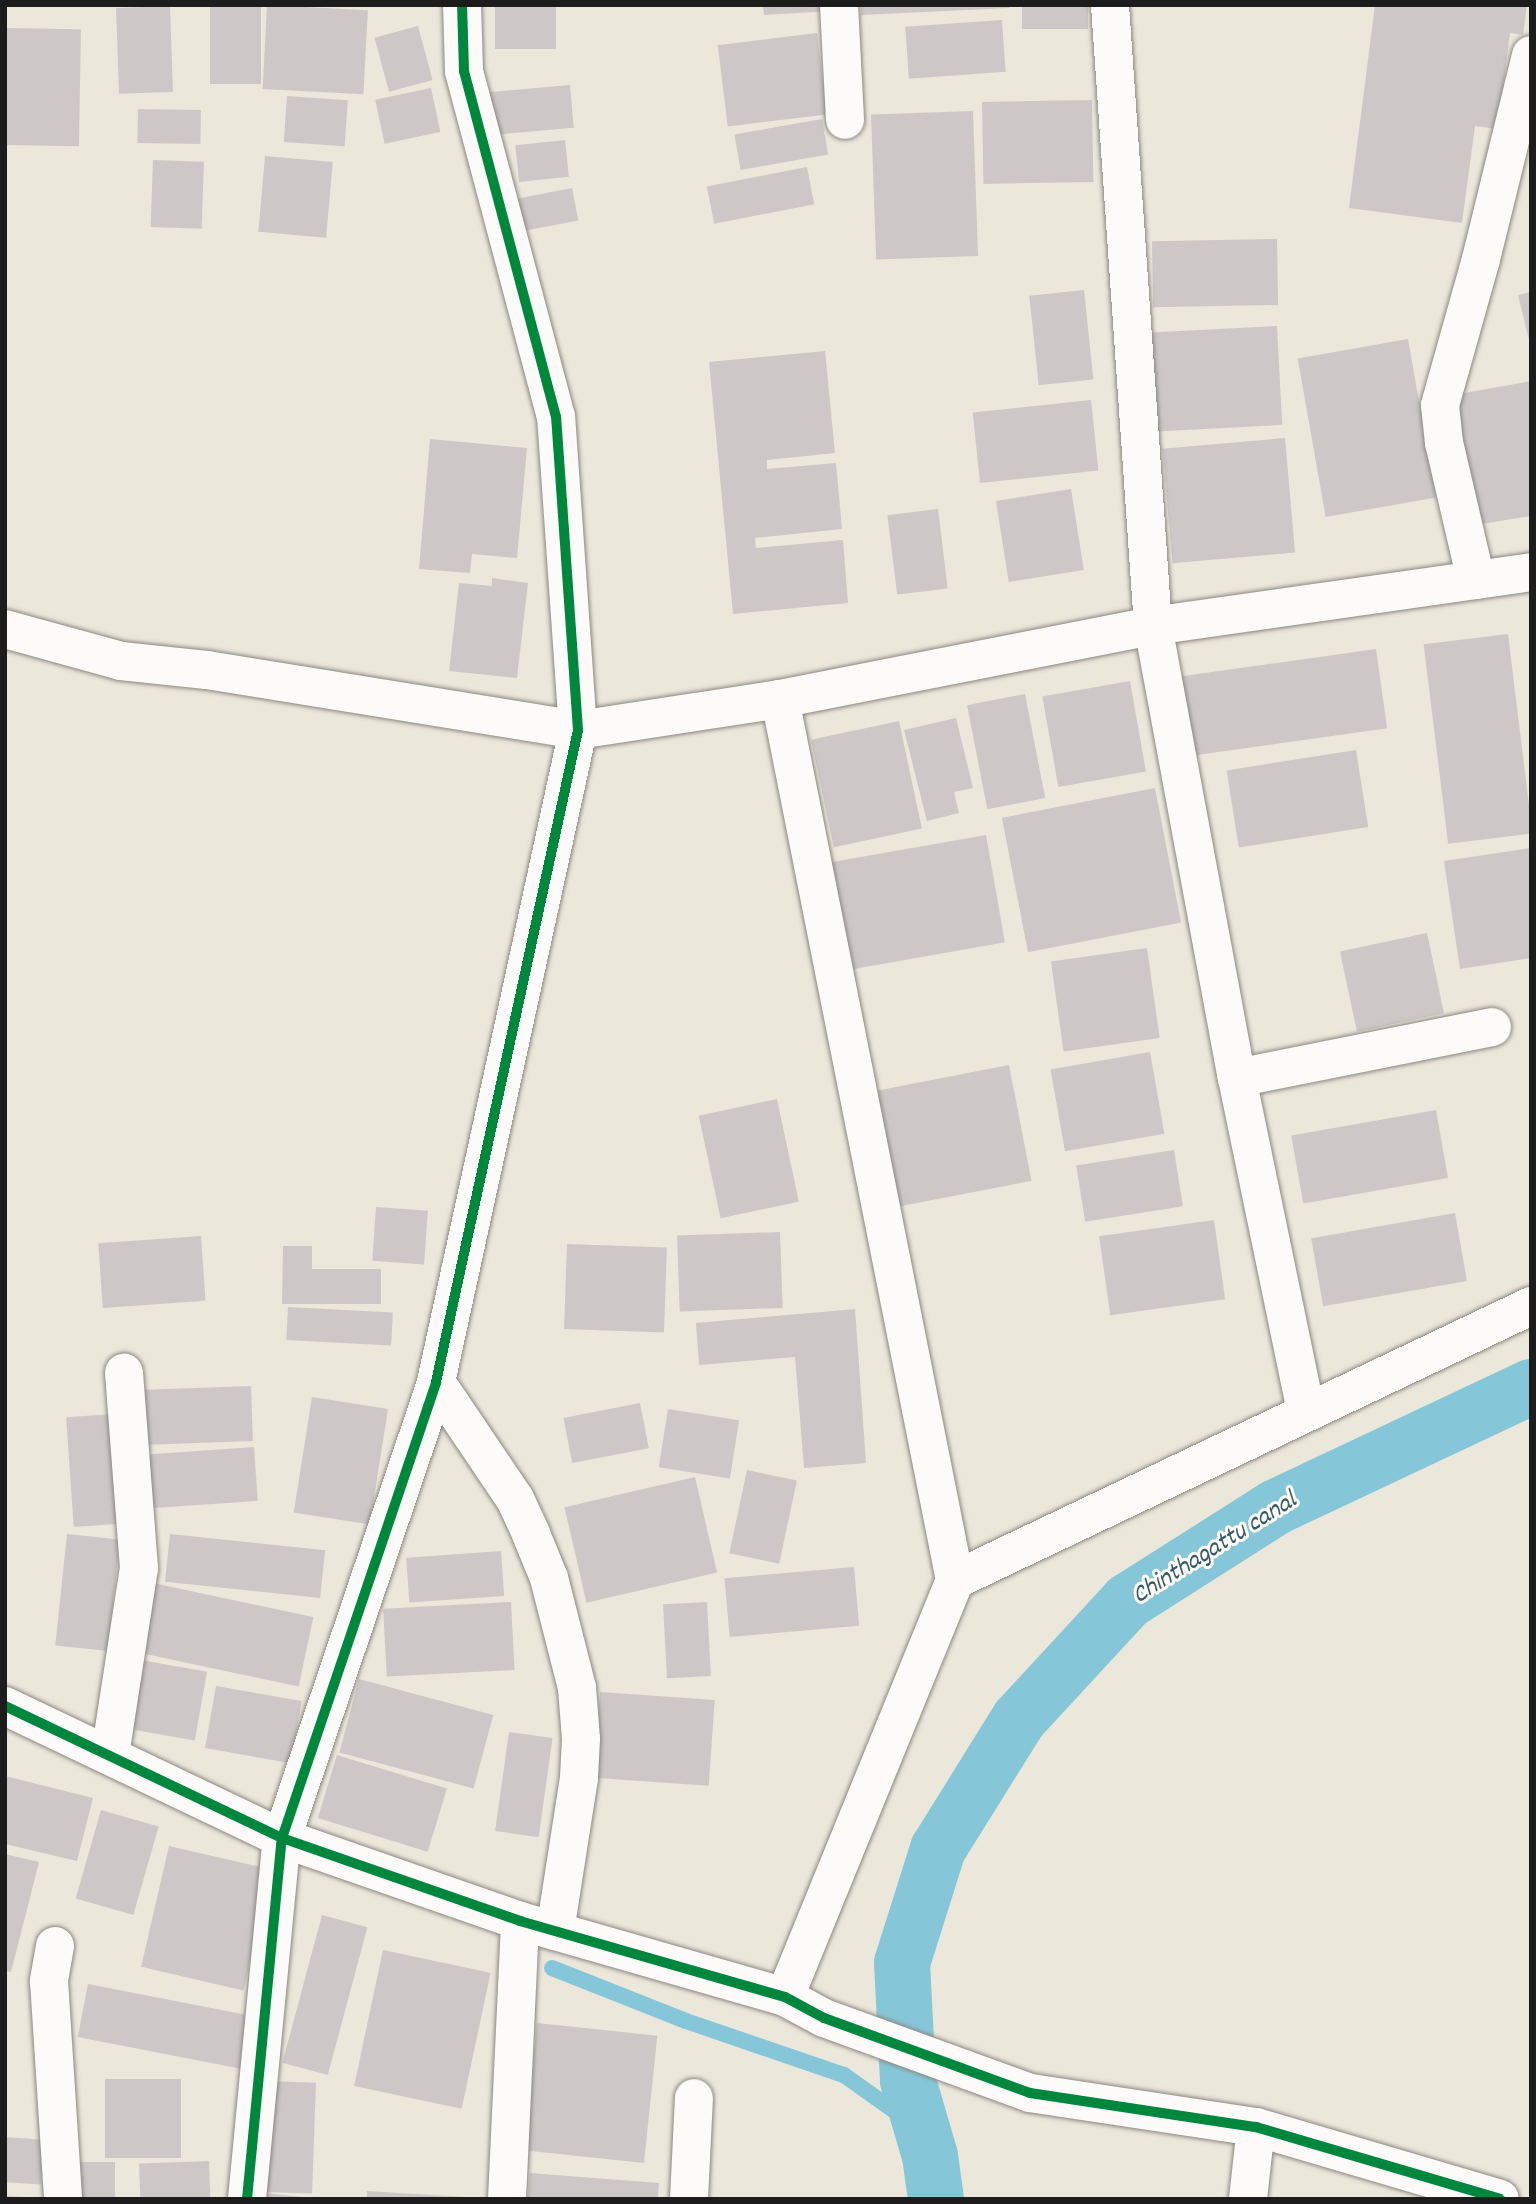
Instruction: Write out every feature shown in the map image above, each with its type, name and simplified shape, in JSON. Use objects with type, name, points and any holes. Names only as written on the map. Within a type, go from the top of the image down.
[{"type":"street","points":[[247,2199],[282,1838],[436,1382],[578,730],[556,417],[464,71],[462,5]]},
{"type":"street","points":[[839,5],[845,121]]},
{"type":"street","points":[[1110,5],[1153,626],[1237,1078],[1306,1411]]},
{"type":"street","points":[[1476,580],[1444,443],[1440,405],[1481,259],[1531,55]]},
{"type":"street","points":[[5,629],[121,661],[207,670],[578,730],[780,699],[1153,626],[1531,572]]},
{"type":"street","points":[[780,699],[955,1580],[785,1997]]},
{"type":"street","points":[[1237,1078],[1492,1027]]},
{"type":"street","points":[[955,1580],[1531,1306]]},
{"type":"street","points":[[110,1755],[139,1568],[124,1373]]},
{"type":"street","points":[[436,1382],[515,1499],[549,1578],[577,1688],[581,1739],[579,1778],[538,1926],[507,2199]]},
{"type":"street","points":[[5,1706],[282,1838],[538,1926],[785,1997],[824,2018],[1030,2093],[1255,2127],[1500,2199]]},
{"type":"street","points":[[55,1946],[49,1981],[63,2199]]},
{"type":"street","points":[[689,2199],[694,2098]]},
{"type":"street","points":[[1248,2199],[1255,2127]]},
{"type":"building","points":[[210,5],[261,5],[261,84],[210,84]]},
{"type":"building","points":[[267,5],[368,10],[363,94],[263,89]]},
{"type":"building","points":[[495,5],[556,5],[556,49],[495,49]]},
{"type":"building","points":[[763,5],[831,5],[832,11],[764,15]]},
{"type":"building","points":[[861,5],[1009,5],[1009,8],[861,15]]},
{"type":"building","points":[[1022,5],[1088,5],[1088,29],[1022,29]]},
{"type":"building","points":[[1375,5],[1527,5],[1523,35],[1510,33],[1498,129],[1475,126],[1462,223],[1349,208]]},
{"type":"building","points":[[170,6],[173,92],[119,94],[116,8]]},
{"type":"building","points":[[1002,20],[1006,72],[909,79],[905,27]]},
{"type":"building","points":[[418,26],[432,80],[389,92],[375,38]]},
{"type":"building","points":[[5,28],[81,29],[79,146],[5,145]]},
{"type":"building","points":[[817,33],[827,114],[728,127],[718,45]]},
{"type":"building","points":[[570,85],[574,128],[492,135],[488,92]]},
{"type":"building","points":[[431,88],[440,132],[385,144],[375,100]]},
{"type":"building","points":[[287,96],[348,100],[345,146],[284,142]]},
{"type":"building","points":[[1092,100],[1093,182],[983,184],[982,102]]},
{"type":"building","points":[[138,109],[201,110],[200,144],[137,143]]},
{"type":"building","points":[[973,111],[978,256],[876,259],[871,115]]},
{"type":"building","points":[[822,119],[828,154],[741,170],[734,134]]},
{"type":"building","points":[[565,140],[569,177],[519,182],[515,145]]},
{"type":"building","points":[[265,156],[333,162],[326,238],[258,232]]},
{"type":"building","points":[[153,160],[204,162],[202,229],[151,227]]},
{"type":"building","points":[[807,167],[814,204],[714,224],[707,186]]},
{"type":"building","points":[[572,188],[578,220],[523,231],[517,199]]},
{"type":"building","points":[[1277,239],[1278,305],[1153,307],[1152,241]]},
{"type":"building","points":[[1084,290],[1093,380],[1039,385],[1029,296]]},
{"type":"building","points":[[1531,292],[1531,344],[1530,344],[1518,295]]},
{"type":"building","points":[[1277,326],[1282,425],[1156,431],[1151,333]]},
{"type":"building","points":[[1408,339],[1436,498],[1326,517],[1298,358]]},
{"type":"building","points":[[825,351],[835,453],[767,460],[767,469],[836,463],[842,529],[755,538],[756,548],[843,540],[848,603],[733,614],[709,362]]},
{"type":"building","points":[[1531,381],[1531,516],[1475,525],[1453,395]]},
{"type":"building","points":[[1091,400],[1098,471],[980,483],[973,412]]},
{"type":"building","points":[[1285,438],[1295,553],[1172,563],[1162,449]]},
{"type":"building","points":[[430,439],[527,448],[517,558],[472,554],[470,573],[419,569]]},
{"type":"building","points":[[1071,489],[1084,570],[1009,582],[996,501]]},
{"type":"building","points":[[938,509],[948,588],[897,595],[887,515]]},
{"type":"building","points":[[492,578],[528,583],[517,678],[449,671],[459,583],[492,586]]},
{"type":"building","points":[[1508,634],[1531,834],[1448,844],[1424,644]]},
{"type":"building","points":[[1376,649],[1387,728],[1184,757],[1173,678]]},
{"type":"building","points":[[1130,681],[1146,772],[1058,787],[1042,696]]},
{"type":"building","points":[[1025,694],[1045,798],[987,809],[967,705]]},
{"type":"building","points":[[956,718],[973,788],[954,792],[959,813],[927,821],[904,730]]},
{"type":"building","points":[[899,721],[922,829],[834,847],[811,740]]},
{"type":"building","points":[[1356,750],[1368,827],[1239,848],[1227,770]]},
{"type":"building","points":[[1155,788],[1181,922],[1028,952],[1002,818]]},
{"type":"building","points":[[986,835],[1005,942],[848,970],[829,863]]},
{"type":"building","points":[[1531,848],[1531,958],[1460,969],[1444,861]]},
{"type":"building","points":[[1427,933],[1444,1013],[1357,1032],[1340,952]]},
{"type":"building","points":[[1147,948],[1160,1038],[1064,1052],[1051,961]]},
{"type":"building","points":[[1150,1052],[1164,1134],[1065,1151],[1051,1070]]},
{"type":"building","points":[[1009,1065],[1032,1181],[891,1208],[869,1092]]},
{"type":"building","points":[[777,1099],[799,1202],[721,1218],[699,1116]]},
{"type":"building","points":[[1436,1110],[1448,1178],[1303,1203],[1291,1136]]},
{"type":"building","points":[[1174,1150],[1183,1206],[1085,1222],[1076,1165]]},
{"type":"building","points":[[376,1207],[428,1211],[424,1264],[372,1261]]},
{"type":"building","points":[[1455,1213],[1467,1281],[1323,1306],[1311,1238]]},
{"type":"building","points":[[1214,1220],[1225,1299],[1110,1315],[1099,1236]]},
{"type":"building","points":[[780,1232],[783,1308],[680,1312],[677,1236]]},
{"type":"building","points":[[201,1236],[206,1301],[103,1308],[98,1243]]},
{"type":"building","points":[[567,1244],[667,1247],[664,1332],[564,1329]]},
{"type":"building","points":[[283,1246],[312,1246],[312,1269],[381,1269],[381,1304],[282,1304]]},
{"type":"building","points":[[288,1307],[393,1312],[391,1345],[286,1340]]},
{"type":"building","points":[[855,1309],[866,1463],[804,1468],[795,1357],[699,1365],[696,1323]]},
{"type":"building","points":[[251,1386],[253,1441],[141,1445],[139,1390]]},
{"type":"building","points":[[312,1397],[388,1409],[370,1525],[294,1513]]},
{"type":"building","points":[[640,1403],[649,1448],[572,1463],[563,1418]]},
{"type":"building","points":[[668,1409],[739,1420],[730,1479],[659,1467]]},
{"type":"building","points":[[113,1414],[121,1524],[74,1527],[66,1417]]},
{"type":"building","points":[[254,1447],[258,1501],[147,1509],[143,1455]]},
{"type":"building","points":[[747,1470],[797,1481],[779,1564],[729,1553]]},
{"type":"building","points":[[695,1477],[717,1572],[586,1603],[564,1507]]},
{"type":"building","points":[[67,1534],[120,1540],[108,1651],[55,1645]]},
{"type":"building","points":[[170,1534],[325,1550],[320,1598],[165,1582]]},
{"type":"building","points":[[501,1551],[504,1596],[409,1603],[406,1558]]},
{"type":"building","points":[[854,1567],[859,1626],[730,1637],[724,1578]]},
{"type":"building","points":[[153,1583],[313,1617],[299,1687],[138,1652]]},
{"type":"building","points":[[511,1602],[515,1670],[387,1677],[383,1609]]},
{"type":"building","points":[[707,1602],[711,1676],[667,1678],[663,1604]]},
{"type":"building","points":[[141,1660],[207,1672],[195,1741],[129,1729]]},
{"type":"building","points":[[359,1679],[493,1715],[474,1788],[339,1752]]},
{"type":"building","points":[[216,1686],[302,1701],[291,1763],[205,1748]]},
{"type":"building","points":[[600,1692],[715,1700],[709,1786],[594,1778]]},
{"type":"building","points":[[509,1732],[553,1738],[539,1837],[495,1831]]},
{"type":"building","points":[[337,1755],[447,1789],[428,1852],[318,1818]]},
{"type":"building","points":[[5,1776],[93,1798],[77,1861],[5,1844]]},
{"type":"building","points":[[101,1810],[159,1827],[133,1915],[76,1898]]},
{"type":"building","points":[[169,1846],[271,1870],[243,1990],[141,1967]]},
{"type":"building","points":[[5,1854],[39,1862],[11,1972],[5,1971]]},
{"type":"building","points":[[322,1915],[367,1927],[328,2075],[282,2063]]},
{"type":"building","points":[[383,1950],[491,1973],[462,2109],[354,2086]]},
{"type":"building","points":[[88,1984],[255,2016],[245,2069],[78,2037]]},
{"type":"building","points":[[537,2023],[657,2036],[644,2163],[524,2150]]},
{"type":"building","points":[[105,2079],[181,2079],[181,2158],[105,2158]]},
{"type":"building","points":[[268,2081],[316,2083],[312,2194],[264,2192]]},
{"type":"building","points":[[5,2137],[44,2140],[41,2185],[5,2182]]},
{"type":"building","points":[[209,2161],[210,2199],[140,2199],[139,2163]]},
{"type":"building","points":[[77,2162],[115,2162],[115,2199],[77,2199]]},
{"type":"building","points":[[530,2173],[659,2183],[658,2199],[528,2199]]},
{"type":"building","points":[[367,2191],[465,2197],[465,2199],[367,2199]]},
{"type":"building","points":[[266,2193],[301,2197],[301,2199],[265,2199]]},
{"type":"building","points":[[5,2196],[24,2197],[24,2199],[5,2199]]},
{"type":"waterway","name":"Chinthagattu canal","points":[[936,2199],[930,2156],[908,2081],[902,1963],[938,1849],[1019,1719],[1128,1601],[1276,1507],[1531,1387]]},
{"type":"waterway","points":[[552,1968],[686,2021],[844,2075],[900,2115],[930,2156]]},
{"type":"cycle path","points":[[247,2199],[282,1838],[436,1382],[578,730],[556,417],[464,71],[462,5]]},
{"type":"cycle path","points":[[5,1706],[282,1838],[520,1921],[785,1997],[824,2018],[1030,2093],[1256,2127],[1500,2199]]}]
